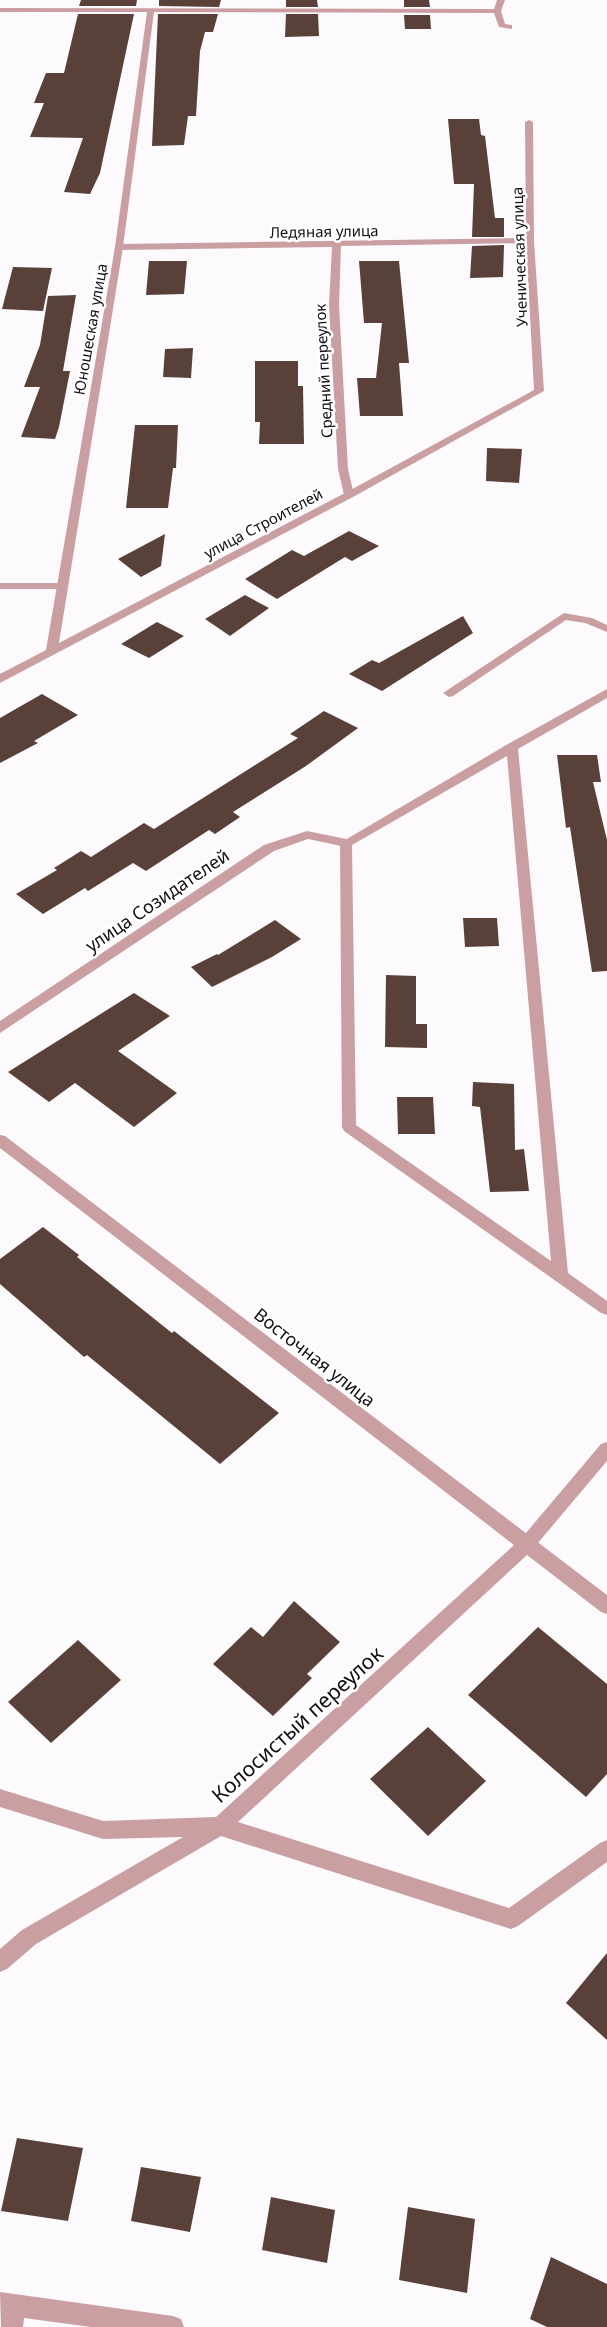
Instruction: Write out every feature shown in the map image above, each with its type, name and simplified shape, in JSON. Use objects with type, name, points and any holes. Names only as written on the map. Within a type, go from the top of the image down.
[{"type":"street","points":[[334,0],[334,10]]},
{"type":"street","points":[[501,0],[498,11],[502,25],[509,27]]},
{"type":"street","points":[[0,10],[498,11]]},
{"type":"street","name":"Юношеская улица","points":[[52,650],[119,247],[151,11]]},
{"type":"street","name":"Ученическая улица","points":[[529,122],[530,241],[539,391]]},
{"type":"street","name":"Ледяная улица","points":[[119,247],[530,241]]},
{"type":"street","name":"Средний переулок","points":[[337,244],[334,305],[343,469],[349,495]]},
{"type":"street","name":"улица Строителей","points":[[0,679],[349,495],[539,391]]},
{"type":"street","points":[[0,586],[62,586]]},
{"type":"street","points":[[449,693],[564,616],[588,620],[607,629]]},
{"type":"street","points":[[607,693],[346,843],[349,1127],[607,1309]]},
{"type":"street","points":[[512,747],[560,1276]]},
{"type":"street","name":"улица Созидателей","points":[[0,1028],[269,848],[307,835],[346,843]]},
{"type":"street","name":"Восточная улица","points":[[0,1140],[607,1606]]},
{"type":"street","name":"Колосистый переулок","points":[[0,1798],[103,1830],[220,1826],[526,1545],[607,1449]]},
{"type":"street","points":[[0,1962],[29,1937],[220,1826],[511,1919],[607,1850]]},
{"type":"street","points":[[9,2312],[173,2327]]},
{"type":"building","points":[[81,0],[137,0],[136,6],[79,6]]},
{"type":"building","points":[[159,0],[221,0],[219,7],[159,6]]},
{"type":"building","points":[[286,0],[317,0],[318,7],[286,7]]},
{"type":"building","points":[[404,0],[429,0],[430,7],[404,7]]},
{"type":"building","points":[[78,14],[134,14],[100,173],[90,194],[64,192],[83,138],[30,137],[44,103],[34,103],[46,73],[64,73]]},
{"type":"building","points":[[158,14],[218,14],[213,32],[205,32],[200,51],[196,116],[188,116],[184,145],[152,146]]},
{"type":"building","points":[[286,14],[318,14],[319,36],[285,37]]},
{"type":"building","points":[[404,15],[430,15],[431,29],[405,29]]},
{"type":"building","points":[[448,119],[479,119],[481,135],[485,136],[495,218],[504,218],[504,237],[472,237],[474,184],[454,184]]},
{"type":"building","points":[[504,245],[503,277],[470,278],[472,246]]},
{"type":"building","points":[[149,261],[187,261],[184,294],[146,295]]},
{"type":"building","points":[[359,261],[399,261],[409,363],[399,363],[403,416],[360,416],[357,378],[376,378],[382,323],[364,323]]},
{"type":"building","points":[[13,267],[52,268],[43,311],[2,309]]},
{"type":"building","points":[[76,295],[63,371],[70,371],[55,439],[21,437],[40,387],[24,387],[40,345],[48,296]]},
{"type":"building","points":[[193,348],[191,378],[163,377],[165,349]]},
{"type":"building","points":[[255,361],[298,361],[298,386],[303,386],[304,444],[259,444],[260,422],[255,422]]},
{"type":"building","points":[[135,425],[178,425],[176,468],[173,468],[168,508],[126,508]]},
{"type":"building","points":[[487,448],[522,449],[519,483],[486,481]]},
{"type":"building","points":[[349,531],[379,546],[352,561],[345,557],[277,599],[245,579],[292,550],[304,556]]},
{"type":"building","points":[[165,534],[161,566],[141,577],[118,559]]},
{"type":"building","points":[[245,595],[269,608],[230,636],[205,619]]},
{"type":"building","points":[[463,616],[473,633],[382,691],[349,674],[372,660],[379,663]]},
{"type":"building","points":[[157,622],[184,636],[149,658],[121,644]]},
{"type":"building","points":[[42,694],[78,715],[34,741],[38,743],[0,763],[0,718]]},
{"type":"building","points":[[324,711],[358,728],[306,766],[233,812],[240,817],[215,834],[209,830],[146,871],[133,863],[88,891],[85,888],[43,914],[16,894],[57,870],[54,868],[81,851],[91,857],[144,823],[154,829],[298,738],[290,734]]},
{"type":"building","points":[[557,755],[597,755],[601,782],[593,782],[607,840],[607,971],[592,972],[570,827],[566,828]]},
{"type":"building","points":[[463,918],[497,918],[499,946],[465,947]]},
{"type":"building","points":[[275,920],[301,939],[272,957],[212,987],[191,967],[218,955]]},
{"type":"building","points":[[386,975],[416,976],[416,1024],[427,1024],[427,1048],[385,1047]]},
{"type":"building","points":[[134,993],[170,1016],[118,1051],[177,1093],[134,1127],[75,1083],[49,1102],[8,1072]]},
{"type":"building","points":[[473,1082],[514,1084],[515,1150],[524,1149],[529,1191],[490,1192],[480,1107],[472,1106]]},
{"type":"building","points":[[397,1097],[433,1097],[435,1134],[398,1134]]},
{"type":"building","points":[[43,1227],[79,1255],[77,1257],[172,1333],[174,1331],[279,1413],[220,1464],[87,1355],[84,1357],[0,1284],[0,1259]]},
{"type":"building","points":[[294,1601],[340,1642],[307,1674],[312,1678],[273,1716],[213,1664],[251,1627],[263,1637]]},
{"type":"building","points":[[538,1627],[607,1684],[607,1774],[586,1797],[468,1695]]},
{"type":"building","points":[[78,1640],[121,1680],[51,1743],[8,1702]]},
{"type":"building","points":[[428,1727],[486,1781],[428,1836],[370,1779]]},
{"type":"building","points":[[607,1953],[607,2040],[566,2003]]},
{"type":"building","points":[[17,2138],[83,2148],[68,2221],[1,2211]]},
{"type":"building","points":[[141,2167],[201,2177],[190,2232],[131,2221]]},
{"type":"building","points":[[271,2197],[335,2210],[327,2263],[262,2250]]},
{"type":"building","points":[[408,2207],[475,2219],[467,2293],[399,2280]]},
{"type":"building","points":[[551,2257],[607,2284],[607,2327],[547,2327],[530,2319]]}]
